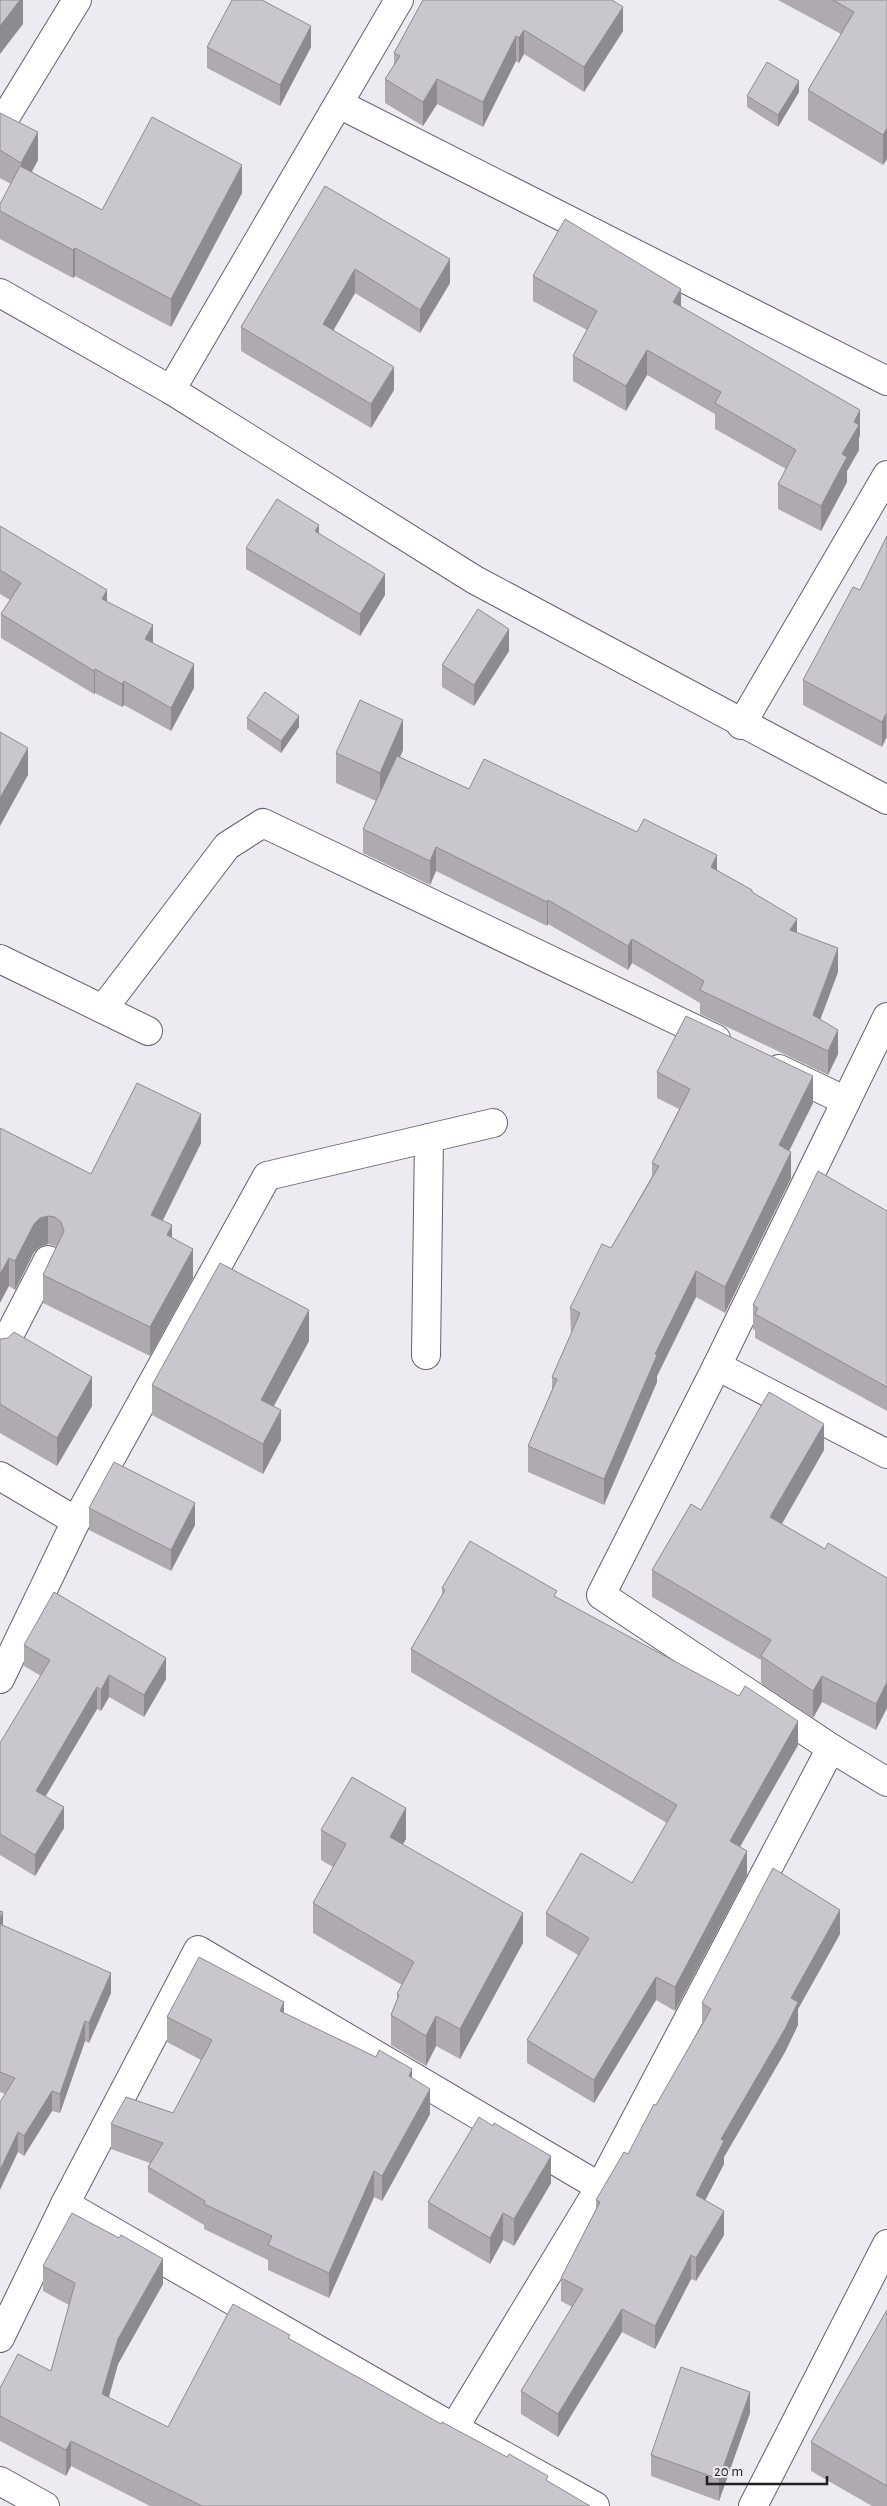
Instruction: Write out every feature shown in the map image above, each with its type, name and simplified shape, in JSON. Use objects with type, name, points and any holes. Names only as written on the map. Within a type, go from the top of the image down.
[{"type":"street","points":[[0,126],[77,0]]},
{"type":"street","points":[[171,390],[400,0]]},
{"type":"street","points":[[339,104],[887,381]]},
{"type":"street","points":[[0,293],[171,390],[474,580],[887,800]]},
{"type":"street","points":[[742,724],[887,474]]},
{"type":"street","points":[[103,1009],[228,846],[263,823],[846,1101]]},
{"type":"street","points":[[0,959],[148,1031]]},
{"type":"street","points":[[887,1017],[717,1366],[601,1595],[831,1748],[887,1782]]},
{"type":"street","points":[[0,1679],[76,1521],[267,1176],[493,1123]]},
{"type":"street","points":[[426,1355],[429,1138]]},
{"type":"street","points":[[0,1353],[48,1260]]},
{"type":"street","points":[[717,1366],[887,1454]]},
{"type":"street","points":[[0,1476],[76,1521]]},
{"type":"street","points":[[454,2428],[600,2187],[831,1748]]},
{"type":"street","points":[[0,2338],[65,2204],[198,1950],[600,2187]]},
{"type":"street","points":[[65,2204],[454,2428],[595,2506]]},
{"type":"street","points":[[753,2506],[887,2244]]},
{"type":"street","points":[[0,2481],[45,2506]]},
{"type":"building","points":[[0,0],[20,0],[0,26]]},
{"type":"building","points":[[232,0],[262,0],[311,26],[280,85],[207,47]]},
{"type":"building","points":[[423,0],[612,0],[623,7],[584,67],[524,30],[519,38],[516,36],[483,102],[437,79],[423,102],[385,79],[400,56],[394,53]]},
{"type":"building","points":[[833,0],[887,0],[887,128],[883,135],[808,90],[854,12]]},
{"type":"building","points":[[767,62],[799,81],[778,115],[747,96]]},
{"type":"building","points":[[0,113],[38,132],[21,163],[0,150]]},
{"type":"building","points":[[152,117],[242,165],[171,299],[0,211],[0,204],[20,166],[102,210]]},
{"type":"building","points":[[325,186],[450,259],[420,310],[355,269],[323,324],[394,367],[371,404],[241,327]]},
{"type":"building","points":[[565,219],[681,289],[673,302],[860,410],[854,422],[859,425],[842,454],[847,457],[821,506],[778,484],[796,450],[715,403],[721,392],[647,350],[626,386],[573,356],[597,311],[533,276]]},
{"type":"building","points":[[277,499],[319,525],[315,531],[385,574],[360,614],[246,548]]},
{"type":"building","points":[[0,526],[107,590],[102,599],[153,625],[145,639],[194,664],[171,708],[124,681],[122,684],[95,669],[94,671],[1,614],[21,583],[0,570]]},
{"type":"building","points":[[887,536],[887,714],[882,722],[803,680],[853,587],[860,590]]},
{"type":"building","points":[[478,609],[509,629],[474,685],[442,665]]},
{"type":"building","points":[[265,692],[299,716],[281,741],[247,718]]},
{"type":"building","points":[[360,700],[403,720],[380,773],[336,753]]},
{"type":"building","points":[[0,732],[28,748],[0,798]]},
{"type":"building","points":[[397,756],[469,789],[484,759],[637,832],[644,819],[717,855],[711,867],[752,890],[752,892],[797,919],[790,930],[838,948],[813,1015],[838,1030],[828,1051],[700,990],[704,981],[632,939],[628,946],[548,900],[547,902],[436,847],[430,861],[363,829]]},
{"type":"building","points":[[686,1016],[813,1076],[779,1145],[791,1152],[725,1287],[696,1271],[655,1354],[657,1355],[604,1479],[528,1446],[557,1379],[552,1377],[580,1313],[570,1308],[602,1244],[611,1248],[659,1166],[652,1163],[690,1089],[657,1072]]},
{"type":"building","points":[[137,1083],[201,1114],[151,1215],[172,1225],[167,1235],[193,1249],[150,1327],[43,1275],[64,1231],[61,1222],[55,1217],[40,1218],[34,1224],[15,1261],[9,1258],[0,1274],[0,1128],[91,1174]]},
{"type":"building","points":[[818,1171],[887,1211],[887,1387],[755,1314],[758,1308],[753,1305]]},
{"type":"building","points":[[220,1263],[309,1310],[261,1400],[281,1410],[263,1444],[152,1385]]},
{"type":"building","points":[[14,1332],[92,1377],[57,1438],[0,1404],[0,1339],[8,1338]]},
{"type":"building","points":[[769,1392],[824,1424],[770,1517],[825,1549],[828,1543],[887,1578],[887,1682],[876,1704],[822,1676],[813,1691],[761,1656],[771,1640],[652,1570],[691,1504],[701,1510]]},
{"type":"building","points":[[114,1462],[195,1503],[171,1550],[89,1508]]},
{"type":"building","points":[[470,1541],[557,1591],[554,1596],[739,1696],[745,1686],[798,1721],[730,1841],[747,1851],[675,1987],[656,1977],[594,2080],[527,2040],[589,1938],[546,1913],[581,1853],[632,1883],[677,1805],[411,1649],[445,1590],[442,1588]]},
{"type":"building","points":[[54,1592],[166,1658],[144,1695],[109,1675],[101,1690],[97,1687],[36,1791],[64,1807],[35,1855],[0,1834],[0,1743],[50,1660],[24,1645]]},
{"type":"building","points":[[352,1777],[406,1808],[390,1837],[523,1913],[460,2029],[436,2016],[426,2036],[391,2015],[399,1995],[397,1994],[414,1962],[313,1903],[346,1844],[321,1830]]},
{"type":"building","points":[[773,1868],[840,1910],[791,1998],[798,2002],[785,2029],[721,2139],[724,2141],[696,2195],[724,2211],[696,2258],[691,2255],[655,2326],[622,2309],[558,2414],[521,2391],[583,2289],[561,2278],[600,2202],[596,2200],[624,2152],[628,2154],[654,2104],[656,2105],[711,2009],[702,2003]]},
{"type":"building","points":[[0,1924],[111,1973],[89,2023],[85,2021],[60,2094],[52,2091],[24,2136],[18,2132],[0,2170],[0,2102],[15,2078],[0,2072]]},
{"type":"building","points":[[199,1957],[284,2002],[280,2011],[376,2057],[379,2050],[412,2069],[409,2076],[430,2089],[382,2176],[374,2171],[329,2273],[268,2245],[272,2236],[204,2204],[205,2201],[148,2167],[163,2143],[111,2124],[126,2097],[173,2113],[212,2040],[167,2017]]},
{"type":"building","points":[[479,2117],[493,2126],[494,2123],[551,2156],[514,2219],[503,2213],[490,2238],[428,2202]]},
{"type":"building","points":[[72,2213],[119,2238],[121,2235],[163,2259],[118,2339],[102,2394],[168,2427],[233,2304],[290,2335],[288,2338],[441,2424],[442,2422],[507,2457],[509,2454],[548,2476],[546,2480],[590,2506],[202,2506],[71,2441],[66,2450],[0,2416],[0,2388],[18,2354],[51,2371],[75,2283],[43,2266]]},
{"type":"building","points":[[887,2310],[887,2486],[811,2442]]},
{"type":"building","points":[[681,2367],[750,2392],[719,2479],[651,2455]]}]
